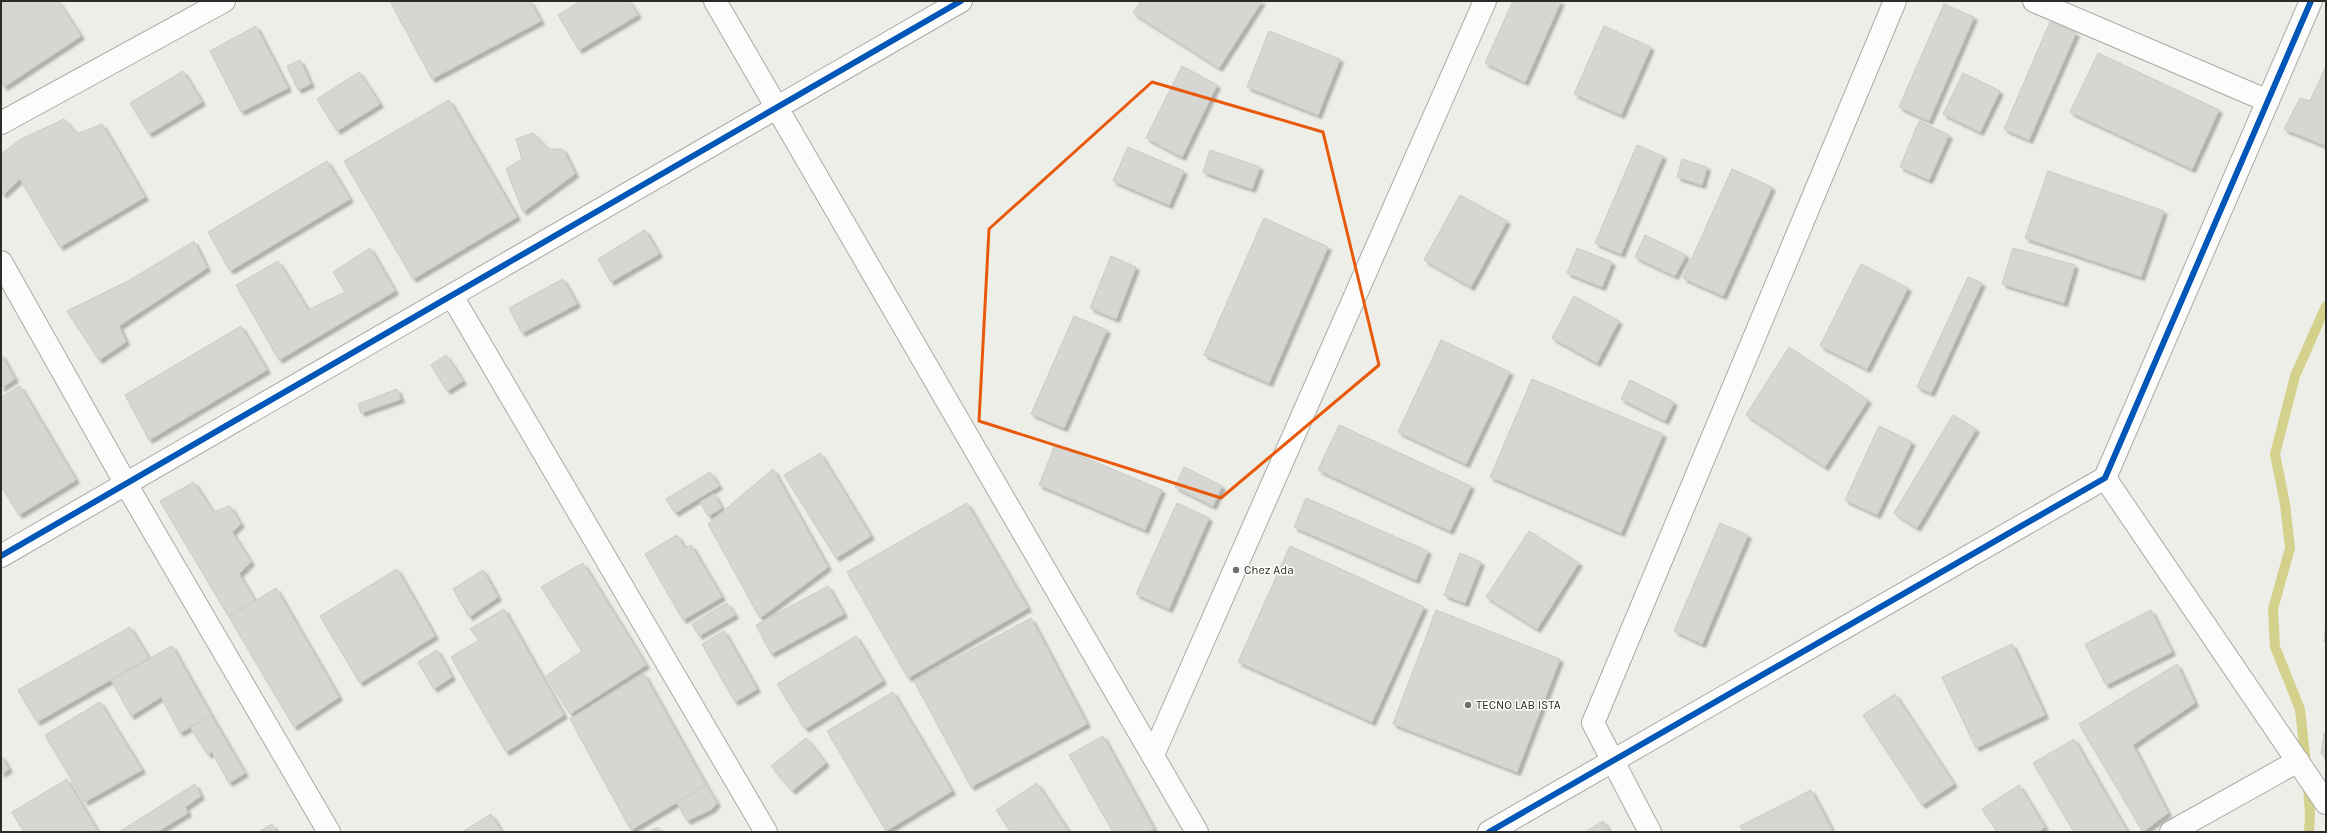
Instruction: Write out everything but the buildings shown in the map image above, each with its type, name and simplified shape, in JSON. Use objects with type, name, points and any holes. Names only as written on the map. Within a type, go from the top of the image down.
[{"type":"street","points":[[1,123],[224,1]]},
{"type":"street","points":[[715,1],[1198,832]]},
{"type":"street","points":[[1,556],[961,1]]},
{"type":"street","points":[[1153,755],[1485,1]]},
{"type":"street","points":[[1650,832],[1593,723],[1895,1]]},
{"type":"street","points":[[2034,1],[2268,101]]},
{"type":"street","points":[[1489,832],[2105,478],[2311,1]]},
{"type":"street","points":[[1,262],[126,484],[329,832]]},
{"type":"street","points":[[452,296],[766,832]]},
{"type":"street","points":[[2105,478],[2326,804]]},
{"type":"street","points":[[2171,832],[2298,761]]},
{"type":"highlighted area","points":[[1152,82],[1323,132],[1379,365],[1221,498],[979,421],[989,229]]},
{"type":"waterway","points":[[2306,764],[2300,709],[2275,647],[2273,609],[2290,548],[2285,504],[2275,454],[2295,376],[2326,306]]},
{"type":"waterway","points":[[2308,784],[2310,816],[2309,832]]},
{"type":"cycle path","points":[[1,556],[961,1]]},
{"type":"cycle path","points":[[1489,832],[2105,478],[2311,1]]},
{"type":"place","name":"Chez Ada","points":[[1236,570]]},
{"type":"place","name":"TECNO LAB ISTA","points":[[1468,705]]}]
